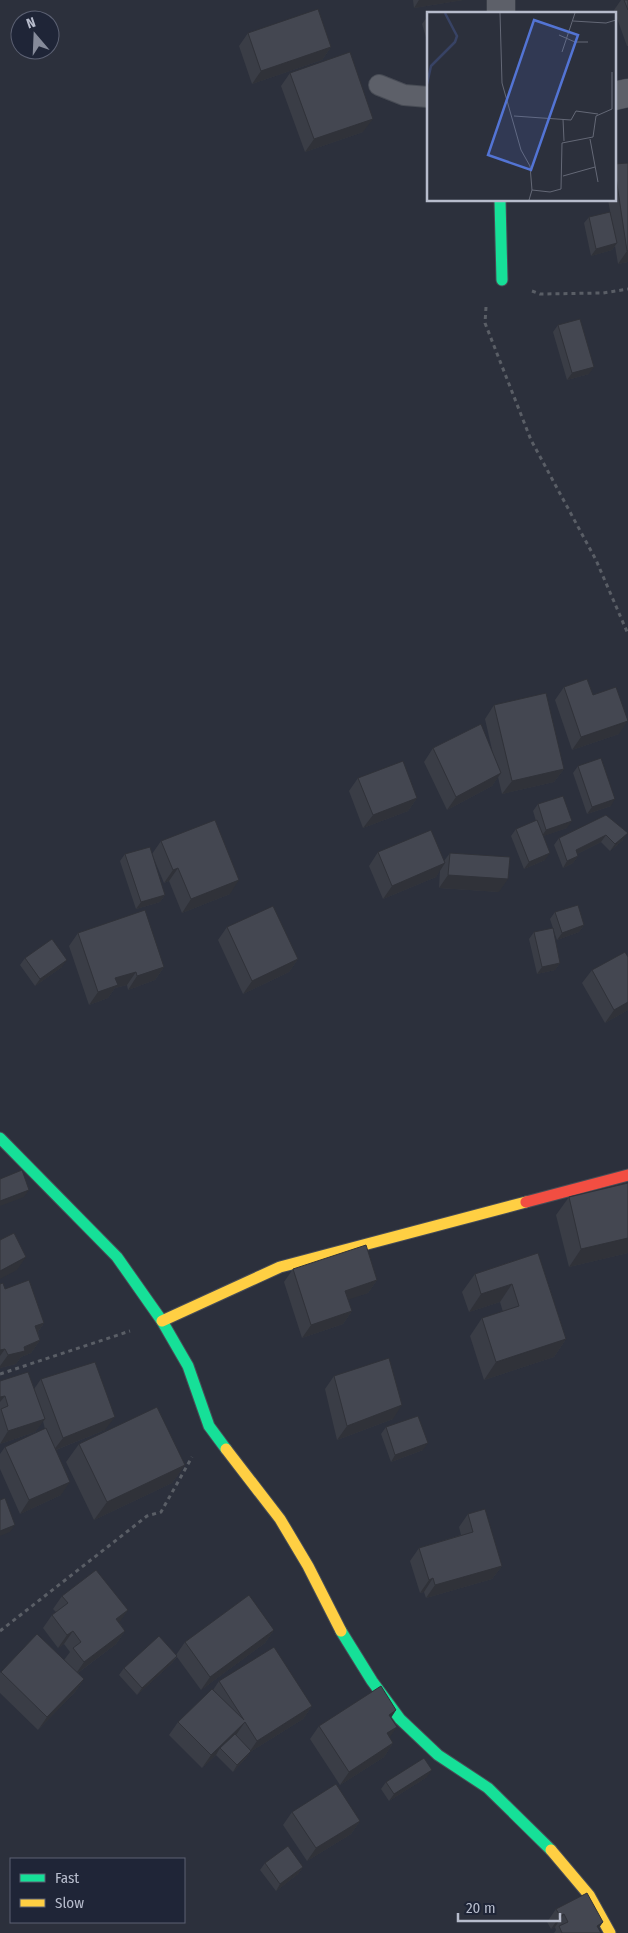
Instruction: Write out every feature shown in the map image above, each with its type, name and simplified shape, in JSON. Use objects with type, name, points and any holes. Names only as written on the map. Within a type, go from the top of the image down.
[{"type":"street","points":[[500,201],[502,280]]},
{"type":"street","points":[[0,1138],[117,1257],[162,1320],[188,1366],[209,1426],[280,1519],[308,1566],[341,1631],[372,1681],[400,1719],[438,1755],[488,1788],[540,1838],[589,1894],[610,1933]]},
{"type":"street","points":[[162,1320],[280,1267],[628,1175]]},
{"type":"lane","points":[[379,85],[404,95],[427,97]]},
{"type":"path","points":[[628,289],[603,293],[540,294],[502,280],[486,300],[485,323],[531,440],[596,560],[628,634]]},
{"type":"path","points":[[0,1374],[162,1320]]},
{"type":"path","points":[[0,1631],[147,1516],[161,1512],[209,1426]]},
{"type":"building","points":[[624,0],[628,0],[628,10]]},
{"type":"building","points":[[318,9],[331,47],[261,71],[248,33]]},
{"type":"building","points":[[350,52],[373,119],[314,139],[290,73]]},
{"type":"building","points":[[628,163],[627,251],[616,177],[616,164]]},
{"type":"building","points":[[610,212],[617,243],[596,249],[589,217]]},
{"type":"building","points":[[580,319],[594,367],[572,373],[558,325]]},
{"type":"building","points":[[587,679],[593,695],[616,687],[628,721],[581,737],[564,687]]},
{"type":"building","points":[[546,693],[564,769],[512,781],[494,705]]},
{"type":"building","points":[[481,724],[501,773],[456,797],[433,748]]},
{"type":"building","points":[[601,758],[615,799],[592,807],[578,766]]},
{"type":"building","points":[[403,761],[417,798],[373,815],[358,778]]},
{"type":"building","points":[[563,796],[572,821],[546,830],[538,804]]},
{"type":"building","points":[[606,815],[628,833],[615,844],[606,835],[576,850],[578,856],[567,861],[559,838]]},
{"type":"building","points":[[215,820],[239,880],[191,899],[178,868],[173,870],[161,841]]},
{"type":"building","points":[[537,820],[550,853],[529,862],[516,829]]},
{"type":"building","points":[[431,830],[445,863],[392,886],[378,852]]},
{"type":"building","points":[[150,847],[165,895],[141,902],[125,854]]},
{"type":"building","points":[[450,853],[510,857],[508,879],[448,875]]},
{"type":"building","points":[[578,905],[584,925],[562,933],[555,912]]},
{"type":"building","points":[[273,906],[298,959],[252,981],[227,927]]},
{"type":"building","points":[[145,910],[164,967],[137,976],[136,972],[115,978],[118,985],[98,992],[78,933]]},
{"type":"building","points":[[553,928],[560,963],[542,967],[534,932]]},
{"type":"building","points":[[52,939],[67,960],[40,979],[25,958]]},
{"type":"building","points":[[625,952],[628,957],[628,1002],[614,1010],[592,970]]},
{"type":"building","points":[[22,1170],[29,1190],[0,1201],[0,1179]]},
{"type":"building","points":[[628,1183],[628,1238],[581,1249],[569,1197]]},
{"type":"building","points":[[14,1233],[26,1257],[0,1271],[0,1240]]},
{"type":"building","points":[[366,1245],[377,1280],[345,1291],[352,1311],[311,1325],[293,1269]]},
{"type":"building","points":[[538,1253],[566,1339],[496,1362],[482,1318],[519,1306],[512,1284],[481,1294],[475,1274]]},
{"type":"building","points":[[29,1280],[44,1323],[35,1326],[40,1340],[24,1347],[25,1351],[8,1355],[5,1349],[0,1350],[0,1284],[3,1283],[5,1289]]},
{"type":"building","points":[[389,1358],[402,1405],[347,1426],[334,1376]]},
{"type":"building","points":[[95,1362],[115,1417],[63,1438],[41,1379]]},
{"type":"building","points":[[28,1372],[45,1419],[8,1431],[1,1409],[8,1406],[5,1396],[0,1397],[0,1381]]},
{"type":"building","points":[[157,1407],[185,1465],[107,1502],[79,1444]]},
{"type":"building","points":[[418,1416],[428,1443],[395,1455],[386,1427]]},
{"type":"building","points":[[46,1428],[70,1482],[29,1500],[5,1447]]},
{"type":"building","points":[[5,1498],[15,1525],[0,1531],[0,1500]]},
{"type":"building","points":[[485,1509],[502,1566],[435,1585],[433,1578],[429,1580],[419,1548],[473,1532],[468,1514]]},
{"type":"building","points":[[96,1570],[128,1610],[116,1619],[125,1631],[84,1662],[73,1648],[81,1642],[73,1631],[67,1635],[52,1615],[68,1603],[62,1596]]},
{"type":"building","points":[[249,1595],[274,1630],[210,1677],[185,1642]]},
{"type":"building","points":[[37,1634],[84,1679],[47,1717],[1,1672]]},
{"type":"building","points":[[159,1636],[177,1656],[142,1688],[124,1668]]},
{"type":"building","points":[[274,1647],[312,1706],[257,1741],[245,1722],[211,1755],[178,1722],[212,1689],[244,1720],[219,1681]]},
{"type":"building","points":[[381,1686],[396,1710],[389,1715],[397,1727],[387,1733],[393,1743],[349,1772],[319,1726]]},
{"type":"building","points":[[235,1734],[251,1751],[237,1765],[220,1748]]},
{"type":"building","points":[[424,1758],[432,1770],[394,1794],[386,1782]]},
{"type":"building","points":[[336,1784],[360,1821],[316,1848],[292,1812]]},
{"type":"building","points":[[288,1846],[303,1867],[280,1884],[265,1863]]},
{"type":"building","points":[[587,1893],[603,1922],[597,1926],[601,1933],[562,1933],[559,1926],[568,1922],[564,1914],[560,1916],[556,1909]]},
{"type":"traffic: fast","points":[[500,201],[502,280]]},
{"type":"traffic: fast","points":[[0,1138],[117,1257],[162,1321],[188,1366],[209,1426],[226,1449]]},
{"type":"traffic: fast","points":[[341,1631],[372,1681],[400,1719],[438,1755],[488,1788],[551,1850]]},
{"type":"traffic: slow","points":[[162,1321],[280,1267],[526,1202]]},
{"type":"traffic: slow","points":[[226,1449],[280,1519],[308,1566],[341,1631]]},
{"type":"traffic: slow","points":[[551,1850],[589,1895],[610,1933]]},
{"type":"traffic: jam","points":[[526,1202],[628,1175]]}]
